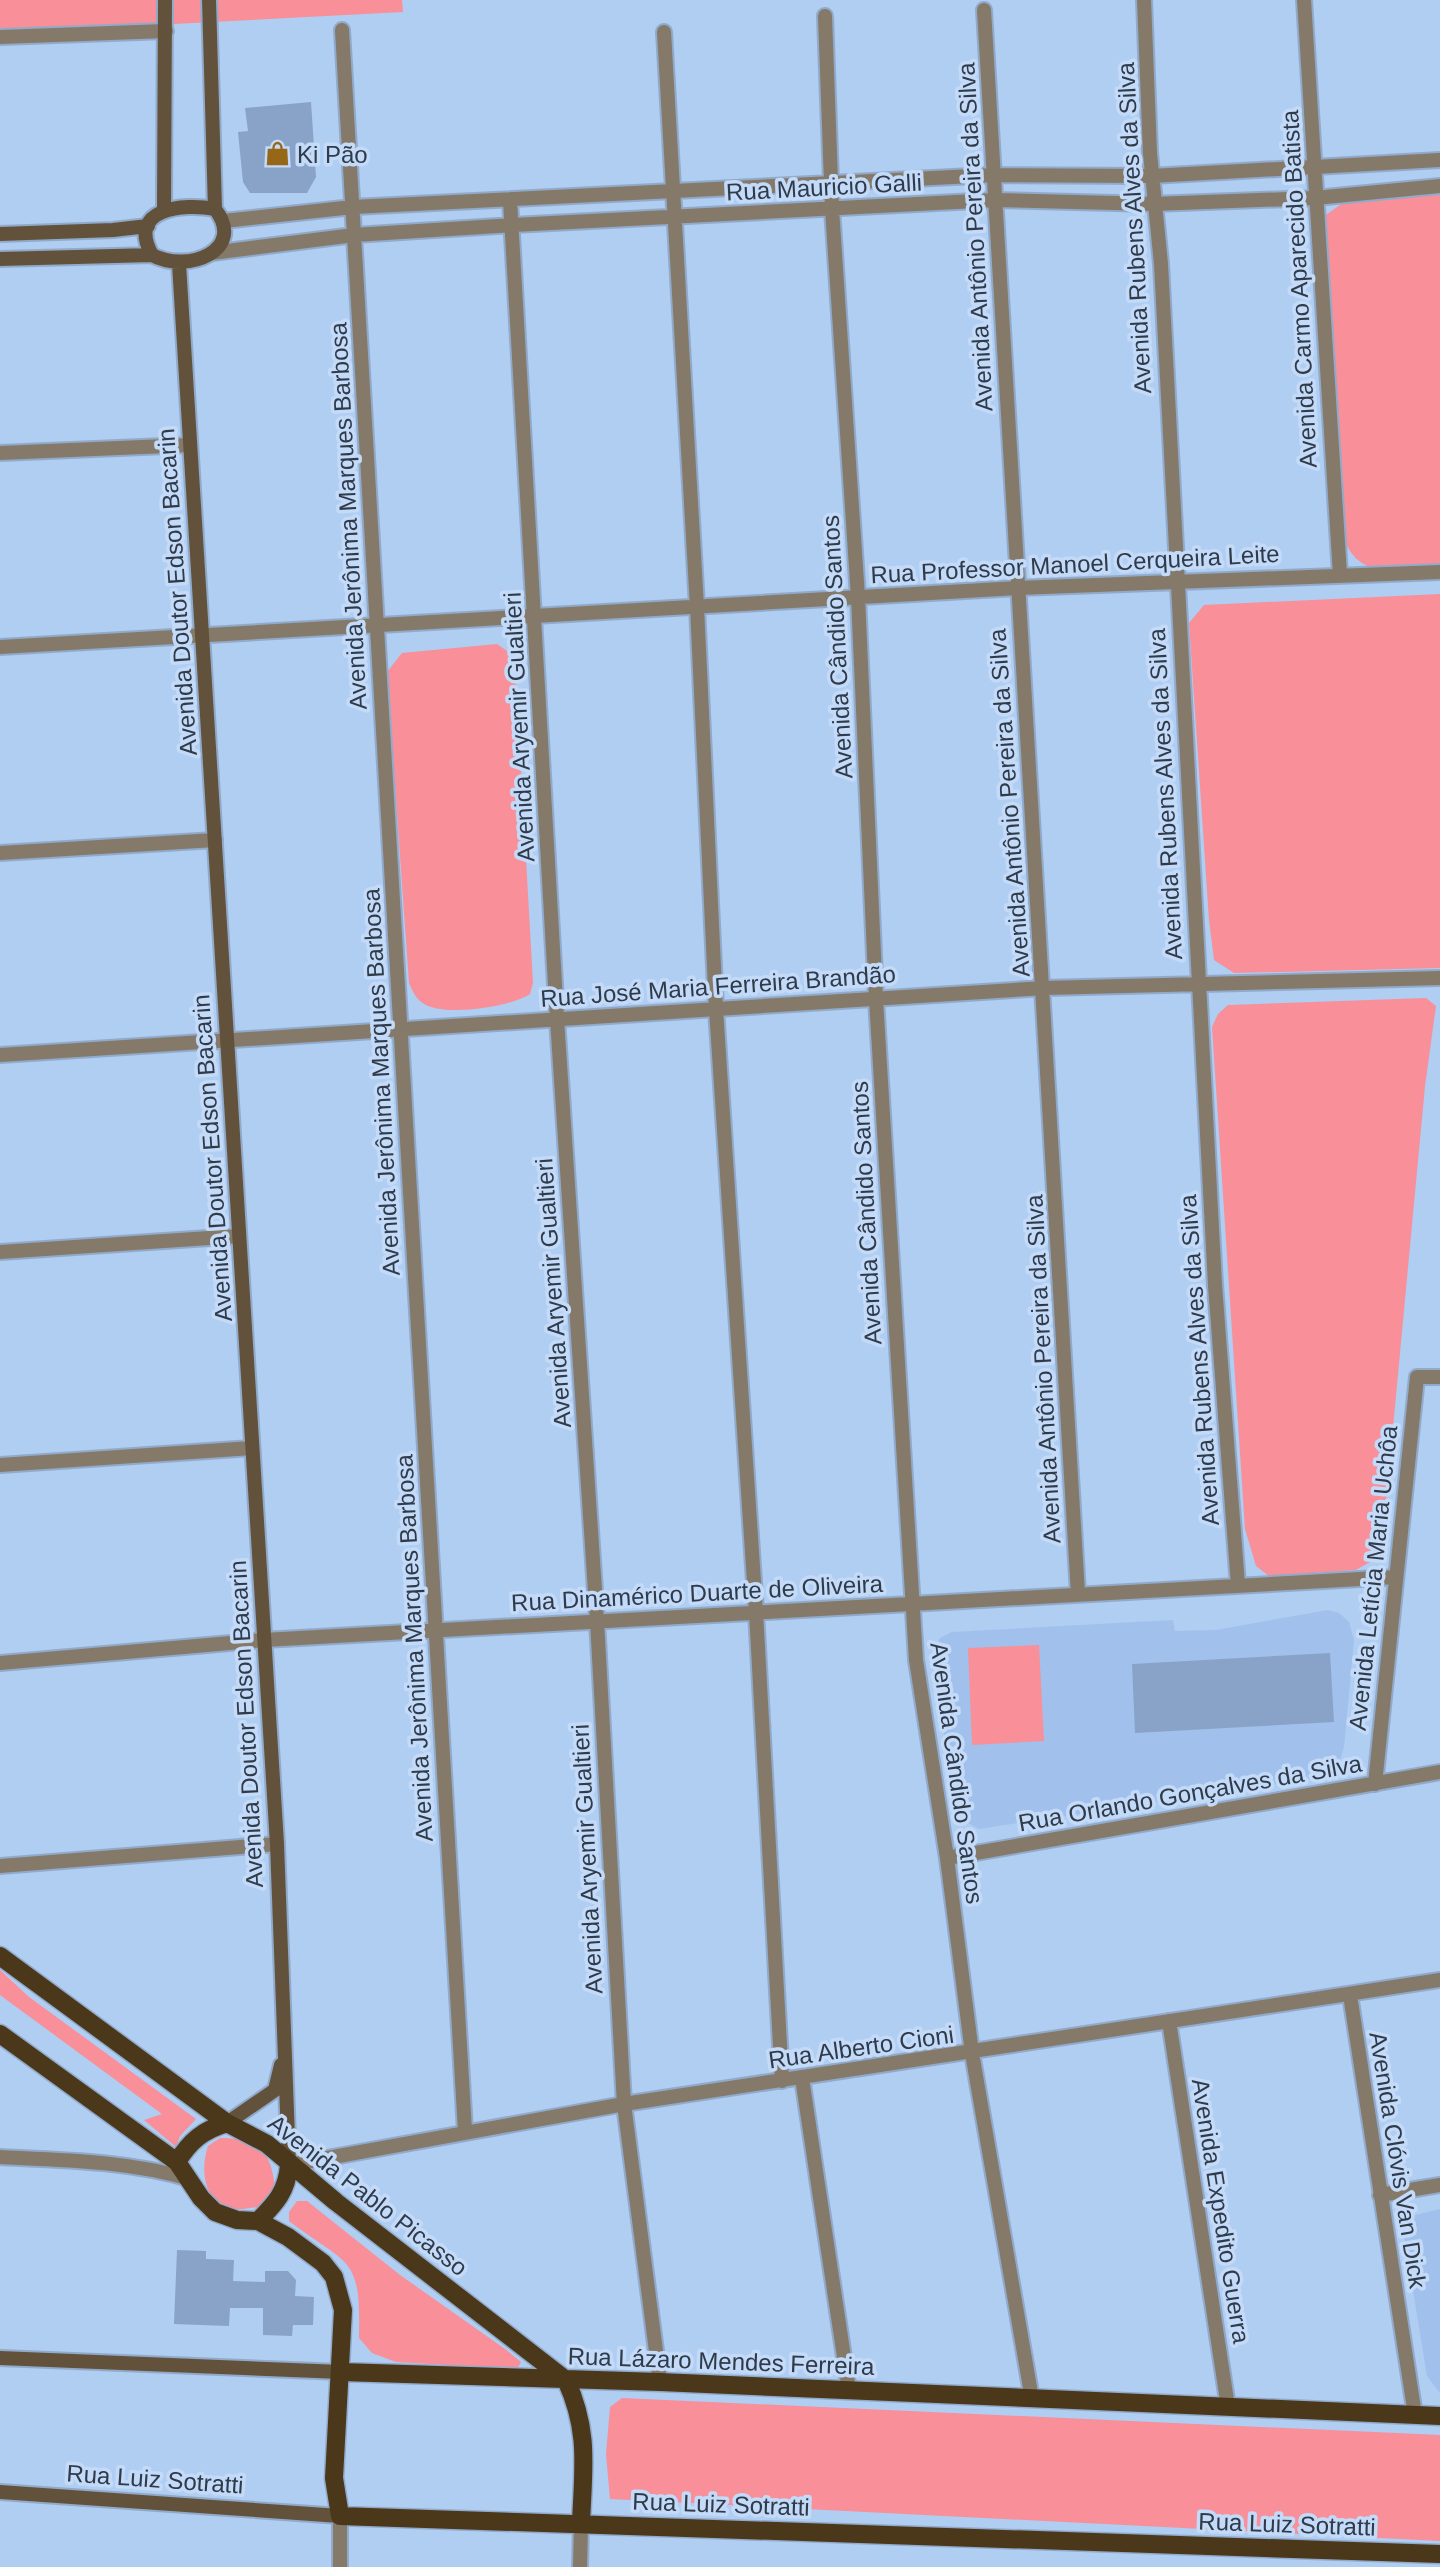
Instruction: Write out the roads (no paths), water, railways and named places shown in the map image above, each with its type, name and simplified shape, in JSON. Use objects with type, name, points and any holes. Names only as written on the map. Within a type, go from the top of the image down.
[{"type":"main road","name":"Avenida Pablo Picasso","points":[[0,1955],[227,2123],[259,2138],[289,2165],[566,2380]]},
{"type":"main road","points":[[0,2034],[177,2162],[201,2198],[215,2212],[237,2220],[258,2221],[288,2237],[323,2263],[334,2277],[343,2310],[341,2372],[335,2414],[334,2478],[340,2516]]},
{"type":"main road","points":[[177,2162],[188,2144],[206,2129],[227,2123]]},
{"type":"main road","points":[[258,2221],[275,2204],[287,2185],[289,2165]]},
{"type":"main road","name":"Rua Lázaro Mendes Ferreira","points":[[341,2372],[660,2382],[1440,2416]]},
{"type":"main road","points":[[566,2380],[581,2416],[584,2448],[581,2524]]},
{"type":"main road","name":"Rua Luiz Sotratti","points":[[340,2516],[1440,2554]]},
{"type":"street","points":[[164,0],[164,210]]},
{"type":"street","points":[[0,259],[152,255],[166,262],[179,264],[212,253],[221,241],[209,0]]},
{"type":"street","name":"Avenida Rubens Alves da Silva","points":[[1144,0],[1153,204],[1161,264],[1175,582],[1215,1285],[1238,1585]]},
{"type":"street","name":"Avenida Carmo Aparecido Batista","points":[[1304,0],[1340,575]]},
{"type":"street","name":"Avenida Antônio Pereira da Silva","points":[[984,10],[1078,1594]]},
{"type":"street","name":"Avenida Cândido Santos","points":[[824,16],[832,209],[858,597],[876,999],[916,1660],[947,1858],[972,2053],[1032,2399]]},
{"type":"street","name":"Avenida Jerônima Marques Barbosa","points":[[342,30],[465,2131]]},
{"type":"street","points":[[0,37],[166,31]]},
{"type":"street","points":[[664,32],[697,607],[716,1009],[756,1612],[782,2081]]},
{"type":"street","name":"Rua Mauricio Galli","points":[[219,215],[993,175],[1152,176],[1440,160]]},
{"type":"street","name":"Rua Mauricio Galli","points":[[212,253],[354,235],[513,225],[674,219],[995,200],[1153,204],[1315,198],[1440,186]]},
{"type":"street","name":"Avenida Aryemir Gualtieri","points":[[510,200],[537,615],[557,1019],[597,1621],[624,2104],[660,2382]]},
{"type":"street","points":[[152,255],[146,236],[148,226],[164,210],[186,205],[219,215]]},
{"type":"street","points":[[0,234],[113,230],[148,226]]},
{"type":"street","name":"Avenida Doutor Edson Bacarin","points":[[179,264],[277,1844],[289,2165]]},
{"type":"street","points":[[0,453],[190,444]]},
{"type":"street","name":"Rua Professor Manoel Cerqueira Leite","points":[[0,647],[1018,588],[1440,572]]},
{"type":"street","points":[[0,853],[215,840]]},
{"type":"street","name":"Rua José Maria Ferreira Brandão","points":[[0,1055],[1044,988],[1440,978]]},
{"type":"street","points":[[0,1252],[239,1236]]},
{"type":"street","name":"Avenida Letícia Maria Uchôa","points":[[1376,1784],[1417,1377],[1440,1377]]},
{"type":"street","points":[[0,1465],[253,1448]]},
{"type":"street","name":"Rua Dinamérico Duarte de Oliveira","points":[[0,1663],[264,1640],[1396,1577]]},
{"type":"street","name":"Rua Orlando Gonçalves da Silva","points":[[947,1858],[1440,1772]]},
{"type":"street","points":[[2,1868],[277,1844]]},
{"type":"street","name":"Rua Alberto Cioni","points":[[289,2165],[624,2104],[1440,1980]]},
{"type":"street","name":"Avenida Clóvis Van Dick","points":[[1350,1995],[1415,2415]]},
{"type":"street","name":"Avenida Expedito Guerra","points":[[1169,2021],[1228,2407]]},
{"type":"street","name":"Avenida Doutor Edson Bacarin","points":[[227,2123],[275,2090],[285,2050]]},
{"type":"street","points":[[802,2078],[849,2390]]},
{"type":"street","points":[[0,2157],[157,2169],[190,2179]]},
{"type":"street","points":[[1380,2195],[1440,2185]]},
{"type":"street","name":"Rua Lázaro Mendes Ferreira","points":[[0,2358],[341,2372]]},
{"type":"street","name":"Rua Luiz Sotratti","points":[[0,2492],[340,2516]]},
{"type":"street","points":[[340,2516],[340,2567]]},
{"type":"street","points":[[580,2567],[581,2524]]},
{"type":"place","name":"Ki Pão","points":[[277,154]]}]
